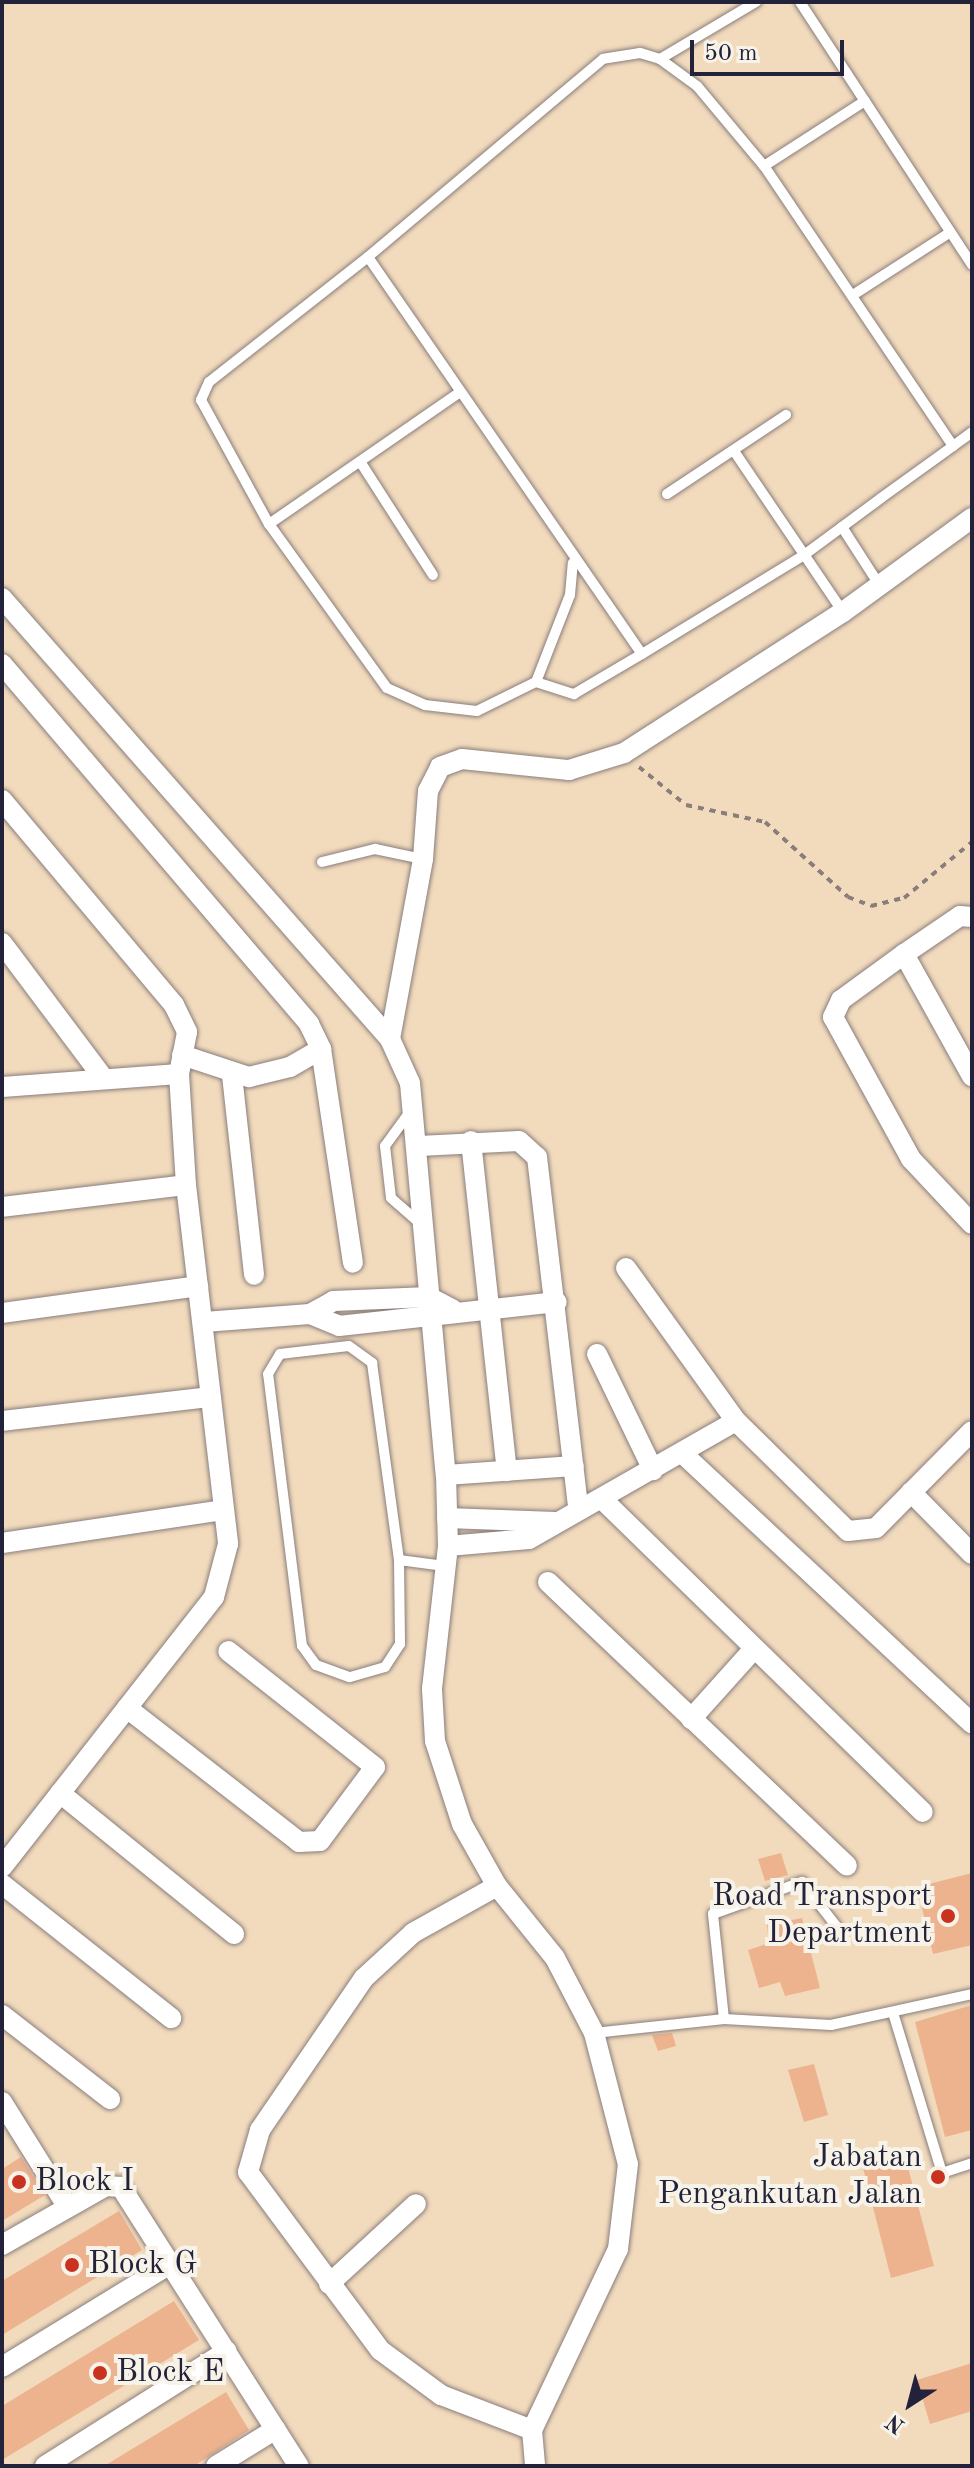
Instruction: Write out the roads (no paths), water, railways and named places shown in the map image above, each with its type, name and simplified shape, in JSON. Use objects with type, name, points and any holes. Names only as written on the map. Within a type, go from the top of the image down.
[{"type":"street","points":[[390,1039],[423,859],[428,791],[450,760],[569,770],[624,753],[843,612],[972,518]]},
{"type":"street","points":[[2,598],[390,1039],[413,1108],[427,1228],[429,1297],[446,1475],[446,1556],[432,1689],[435,1741],[462,1824],[497,1886],[555,1958],[594,2033],[628,2164],[626,2216],[618,2249],[532,2430],[535,2466]]},
{"type":"street","points":[[2,664],[292,1001],[321,1049],[353,1263]]},
{"type":"street","points":[[2,800],[174,1005],[187,1032],[181,1064],[186,1185],[223,1510],[225,1571],[214,1597],[2,1867]]},
{"type":"street","points":[[972,917],[960,916],[904,954],[841,1000],[833,1017],[911,1159],[972,1224]]},
{"type":"street","points":[[2,943],[104,1079]]},
{"type":"street","points":[[904,954],[972,1076]]},
{"type":"street","points":[[2,1087],[104,1079],[181,1064],[232,1075],[279,1071],[321,1049]]},
{"type":"street","points":[[232,1075],[254,1275]]},
{"type":"street","points":[[471,1141],[507,1471]]},
{"type":"street","points":[[419,1146],[519,1141],[537,1157],[557,1302],[578,1508]]},
{"type":"street","points":[[2,1207],[186,1185]]},
{"type":"street","points":[[626,1268],[736,1421],[848,1531],[876,1528],[972,1431]]},
{"type":"street","points":[[2,1313],[198,1286]]},
{"type":"street","points":[[204,1322],[310,1314],[333,1301],[429,1297],[453,1310]]},
{"type":"street","points":[[310,1314],[339,1326],[431,1320],[453,1310],[557,1302]]},
{"type":"street","points":[[597,1354],[653,1470]]},
{"type":"street","points":[[2,1421],[210,1397]]},
{"type":"street","points":[[446,1556],[529,1539],[578,1508],[602,1499],[736,1421]]},
{"type":"street","points":[[682,1453],[972,1723]]},
{"type":"street","points":[[446,1475],[574,1466]]},
{"type":"street","points":[[911,1492],[972,1554]]},
{"type":"street","points":[[602,1499],[752,1651],[923,1812]]},
{"type":"street","points":[[2,1543],[223,1510]]},
{"type":"street","points":[[447,1518],[555,1522]]},
{"type":"street","points":[[548,1582],[847,1866]]},
{"type":"street","points":[[127,1708],[299,1842],[320,1841],[375,1767],[228,1651]]},
{"type":"street","points":[[691,1719],[752,1651]]},
{"type":"street","points":[[60,1793],[234,1934]]},
{"type":"street","points":[[2,1884],[171,2018]]},
{"type":"street","points":[[497,1886],[413,1933],[364,1978],[260,2130],[248,2172],[380,2350],[441,2395],[532,2430]]},
{"type":"street","points":[[2,2015],[110,2099]]},
{"type":"street","points":[[5,2113],[67,2206]]},
{"type":"street","points":[[2,2245],[106,2186],[121,2187],[299,2466]]},
{"type":"street","points":[[329,2284],[416,2204]]},
{"type":"street","points":[[2,2367],[172,2263]]},
{"type":"street","points":[[45,2466],[227,2351]]},
{"type":"street","points":[[216,2466],[276,2429]]},
{"type":"lane","points":[[660,59],[756,2]]},
{"type":"lane","points":[[800,2],[972,265]]},
{"type":"lane","points":[[573,563],[570,595],[536,682],[477,711],[425,705],[387,688],[269,524],[201,400],[209,382],[368,257],[603,59],[640,53],[660,59],[697,86],[764,166],[856,293],[953,446]]},
{"type":"lane","points":[[764,166],[865,101]]},
{"type":"lane","points":[[856,293],[949,233]]},
{"type":"lane","points":[[368,257],[573,563],[642,654]]},
{"type":"lane","points":[[269,524],[459,393]]},
{"type":"lane","points":[[667,494],[786,415]]},
{"type":"lane","points":[[536,682],[574,694],[804,555],[972,432]]},
{"type":"lane","points":[[734,451],[843,612]]},
{"type":"lane","points":[[361,463],[433,575]]},
{"type":"lane","points":[[842,527],[881,586]]},
{"type":"lane","points":[[322,862],[375,849],[423,859]]},
{"type":"lane","points":[[413,1108],[388,1136],[391,1198],[427,1228]]},
{"type":"lane","points":[[349,1346],[372,1363],[399,1560],[394,1657],[370,1675],[349,1677],[316,1665],[302,1646],[268,1374],[280,1354],[349,1346]]},
{"type":"lane","points":[[399,1560],[446,1556]]},
{"type":"lane","points":[[724,2019],[713,1914],[802,1882],[837,1927]]},
{"type":"lane","points":[[594,2033],[724,2019],[831,2025],[894,2016],[972,1994]]},
{"type":"lane","points":[[894,2016],[942,2173],[972,2163]]},
{"type":"place","name":"Road Transport Department","points":[[948,1916]]},
{"type":"place","name":"Jabatan Pengankutan Jalan","points":[[938,2177]]},
{"type":"place","name":"Block I","points":[[19,2182]]},
{"type":"place","name":"Block G","points":[[72,2265]]},
{"type":"place","name":"Block E","points":[[100,2373]]}]
